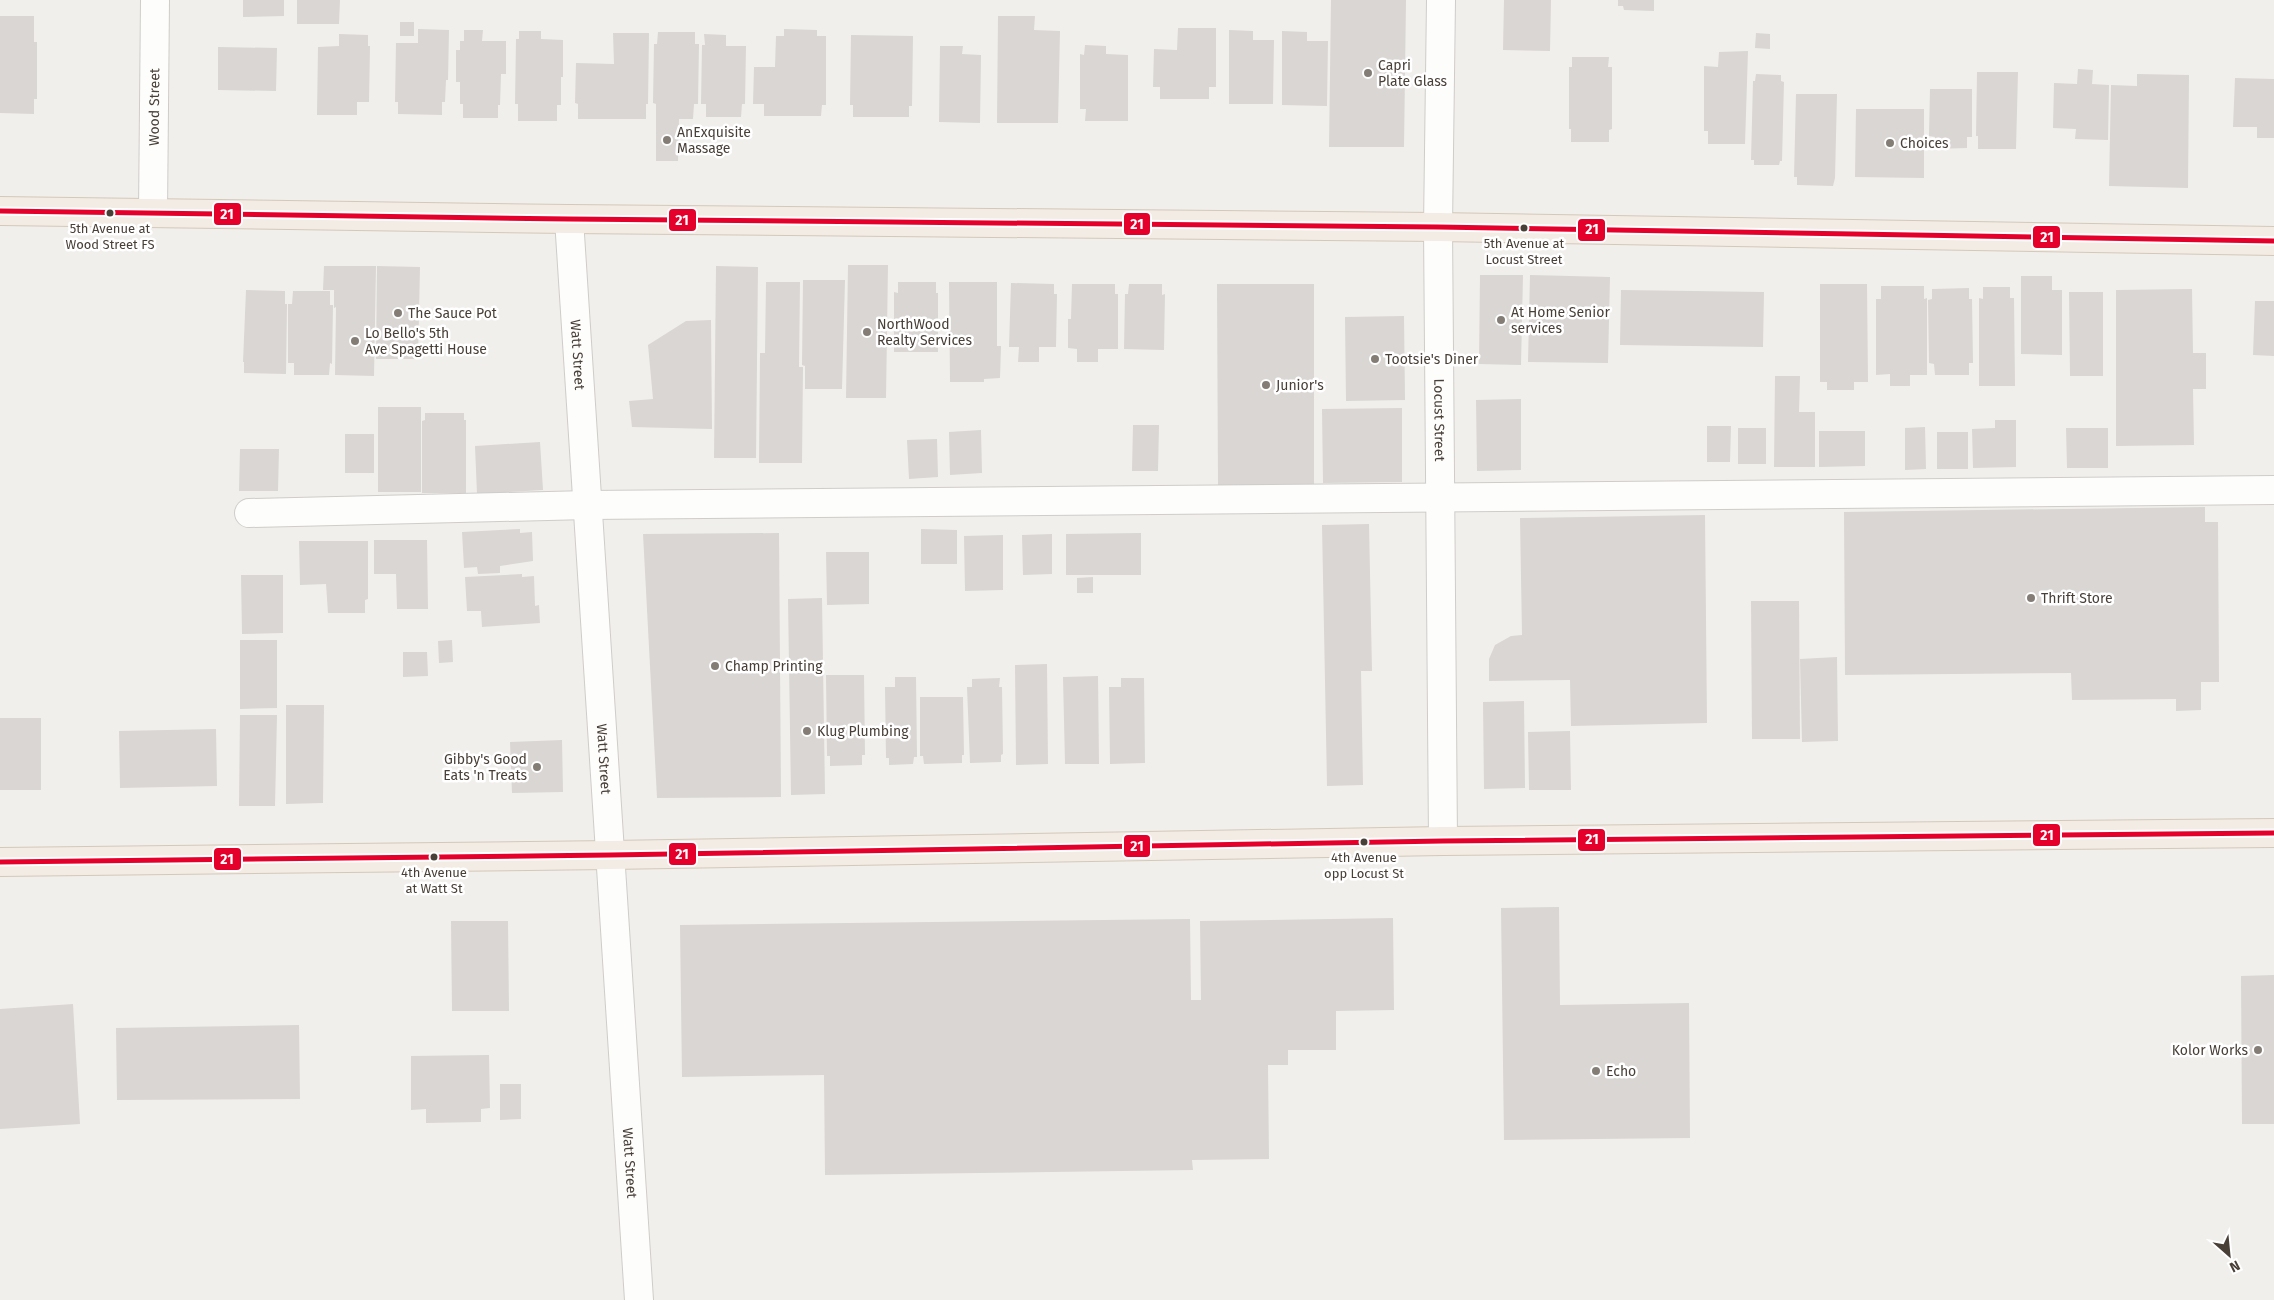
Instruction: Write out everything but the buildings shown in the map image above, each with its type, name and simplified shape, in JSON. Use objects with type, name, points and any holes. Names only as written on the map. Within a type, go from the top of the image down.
[{"type":"main road","points":[[0,211],[569,219],[1438,227],[2274,241]]},
{"type":"main road","points":[[0,862],[610,855],[1443,841],[2274,833]]},
{"type":"street","name":"Wood Street","points":[[153,213],[155,0]]},
{"type":"street","name":"Locust Street","points":[[1441,0],[1438,227],[1443,841]]},
{"type":"street","name":"Watt Street","points":[[569,219],[639,1300]]},
{"type":"street","points":[[249,513],[588,505],[1441,499],[2274,490]]},
{"type":"transit line","name":"21","points":[[0,211],[569,219],[1438,227],[2274,241]]},
{"type":"transit line","name":"21","points":[[0,862],[610,855],[1443,841],[2274,833]]},
{"type":"place","name":"Capri Plate Glass","points":[[1368,73]]},
{"type":"place","name":"AnExquisite Massage","points":[[667,140]]},
{"type":"place","name":"Choices","points":[[1890,143]]},
{"type":"place","name":"5th Avenue at Wood Street FS","points":[[110,213]]},
{"type":"place","name":"5th Avenue at Locust Street","points":[[1524,228]]},
{"type":"place","name":"The Sauce Pot","points":[[398,313]]},
{"type":"place","name":"At Home Senior services","points":[[1501,320]]},
{"type":"place","name":"NorthWood Realty Services","points":[[867,332]]},
{"type":"place","name":"Lo Bello's 5th Ave Spagetti House","points":[[355,341]]},
{"type":"place","name":"Tootsie's Diner","points":[[1375,359]]},
{"type":"place","name":"Junior's","points":[[1266,385]]},
{"type":"place","name":"Thrift Store","points":[[2031,598]]},
{"type":"place","name":"Champ Printing","points":[[715,666]]},
{"type":"place","name":"Klug Plumbing","points":[[807,731]]},
{"type":"place","name":"Gibby's Good Eats 'n Treats","points":[[537,767]]},
{"type":"place","name":"4th Avenue opp Locust St","points":[[1364,842]]},
{"type":"place","name":"4th Avenue at Watt St","points":[[434,857]]},
{"type":"place","name":"Kolor Works","points":[[2258,1050]]},
{"type":"place","name":"Echo","points":[[1596,1071]]}]
